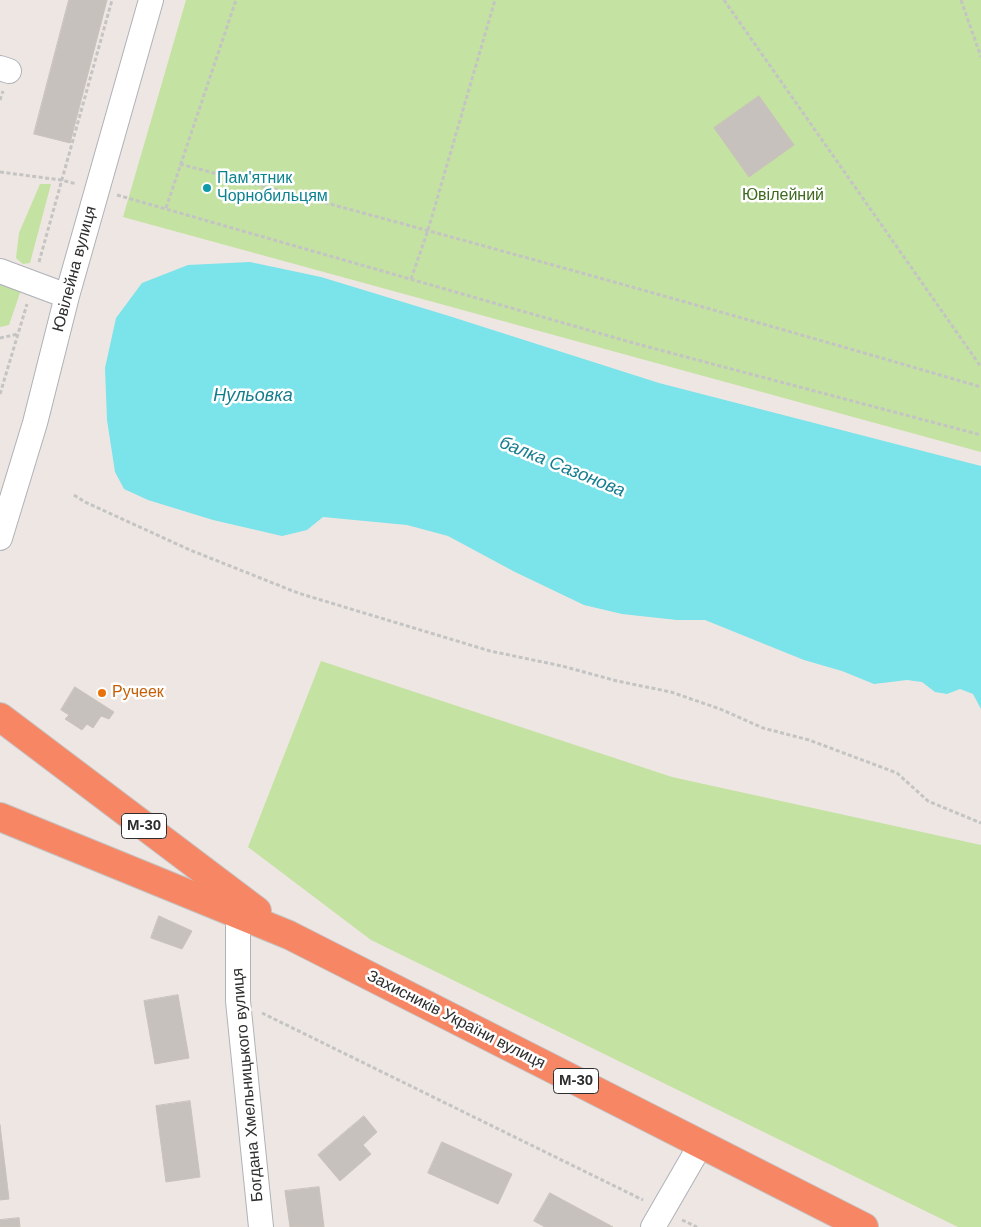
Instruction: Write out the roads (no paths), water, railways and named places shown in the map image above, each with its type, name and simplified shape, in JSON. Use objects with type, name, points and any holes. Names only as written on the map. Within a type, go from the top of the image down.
[{"type":"highway","name":"Захисників України вулиця","points":[[0,717],[289,935]]},
{"type":"highway","name":"Захисників України вулиця","points":[[0,817],[289,935],[864,1227]]},
{"type":"street","name":"Ювілейна вулиця","points":[[0,538],[36,423],[67,296],[150,0]]},
{"type":"street","points":[[0,271],[67,296]]},
{"type":"street","name":"Богдана Хмельницького вулиця","points":[[238,914],[238,1001],[261,1227]]},
{"type":"street","points":[[657,1218],[701,1144]]},
{"type":"water","name":"Нульовка","points":[[250,262],[321,277],[659,383],[981,466],[981,709],[973,694],[960,689],[947,694],[935,692],[922,682],[907,680],[874,684],[842,671],[804,660],[705,620],[677,620],[622,614],[584,605],[515,572],[448,536],[407,525],[323,517],[307,530],[282,536],[213,520],[148,500],[124,489],[115,472],[107,420],[105,368],[116,318],[142,283],[188,265]]},
{"type":"place","name":"Пам'ятник Чорнобильцям","points":[[207,188]]},
{"type":"place","name":"Ручеек","points":[[102,693]]},
{"type":"park label","name":"Ювілейний","points":[[783,196]]},
{"type":"water label","name":"балка Сазонова","points":[[562,467]]}]
